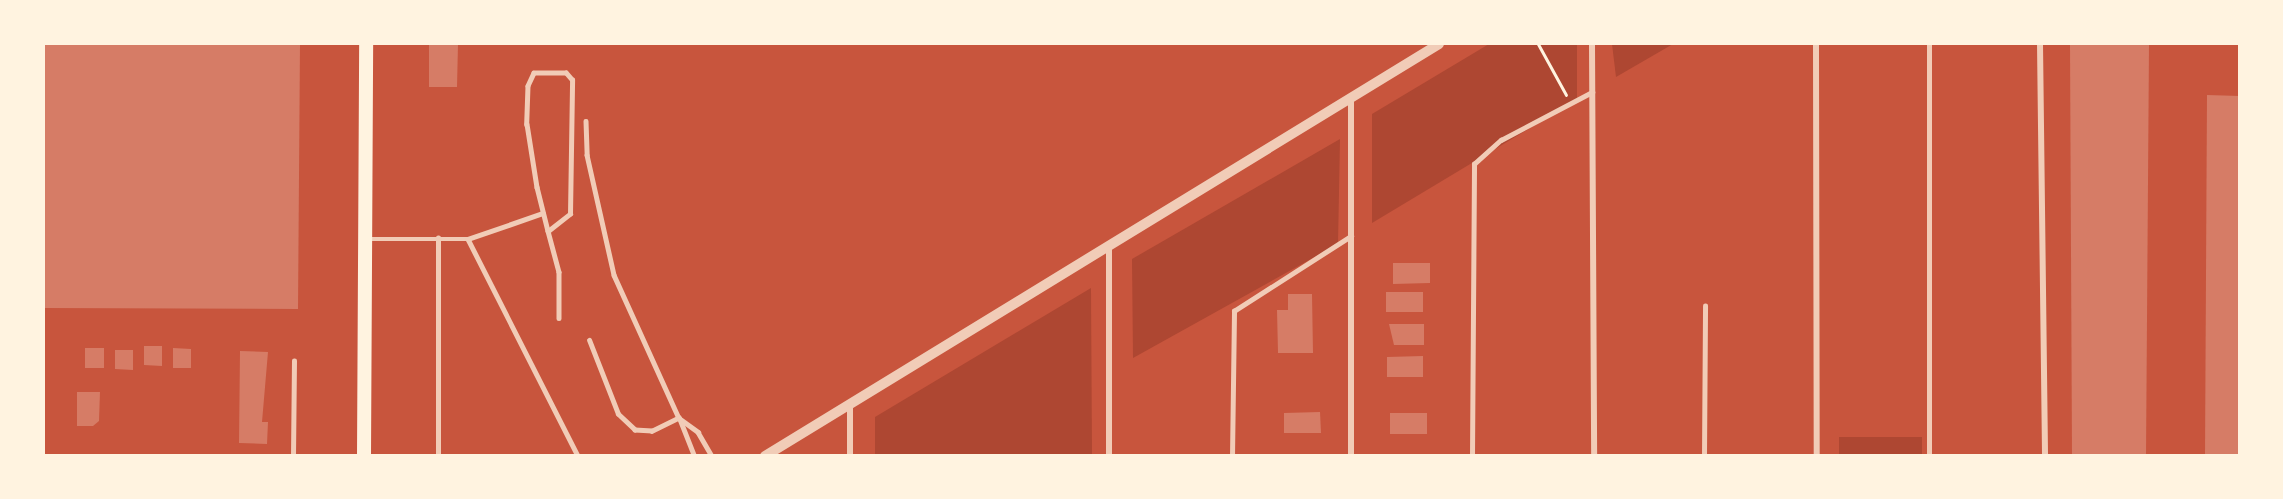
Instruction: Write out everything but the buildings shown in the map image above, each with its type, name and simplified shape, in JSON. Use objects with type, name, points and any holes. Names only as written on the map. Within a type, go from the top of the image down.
[{"type":"main road","points":[[364,456],[366,44]]},
{"type":"street","points":[[765,456],[1351,95],[1439,44]]},
{"type":"street","points":[[1592,44],[1594,456]]},
{"type":"street","points":[[1816,44],[1817,456]]},
{"type":"street","points":[[2040,44],[2045,456]]},
{"type":"street","points":[[1351,95],[1351,456]]},
{"type":"street","points":[[1109,246],[1109,456]]},
{"type":"street","points":[[850,402],[850,456]]},
{"type":"lane","points":[[1929,44],[1929,456]]},
{"type":"lane","points":[[548,231],[570,214],[572,80],[566,73],[534,73],[528,86],[527,124],[543,213],[559,272],[559,318]]},
{"type":"lane","points":[[1472,456],[1474,164],[1501,140],[1592,93]]},
{"type":"lane","points":[[586,121],[587,155],[614,274],[694,456]]},
{"type":"lane","points":[[365,239],[468,239],[543,213]]},
{"type":"lane","points":[[1232,456],[1234,311],[1351,236]]},
{"type":"lane","points":[[438,238],[438,456]]},
{"type":"lane","points":[[468,239],[578,456]]},
{"type":"lane","points":[[1704,456],[1705,306]]},
{"type":"lane","points":[[589,340],[618,414],[635,430],[652,431],[679,418]]},
{"type":"lane","points":[[293,456],[294,361]]},
{"type":"lane","points":[[679,418],[698,432],[712,456]]},
{"type":"path","points":[[1538,44],[1571,104]]},
{"type":"shaded area","points":[[1489,44],[1577,44],[1577,100],[1372,223],[1372,114]]},
{"type":"shaded area","points":[[1612,44],[1673,44],[1616,77]]},
{"type":"shaded area","points":[[1340,139],[1338,244],[1133,358],[1132,259]]},
{"type":"shaded area","points":[[1091,288],[1092,455],[875,455],[875,417]]},
{"type":"shaded area","points":[[1839,437],[1922,437],[1922,455],[1839,455]]}]
